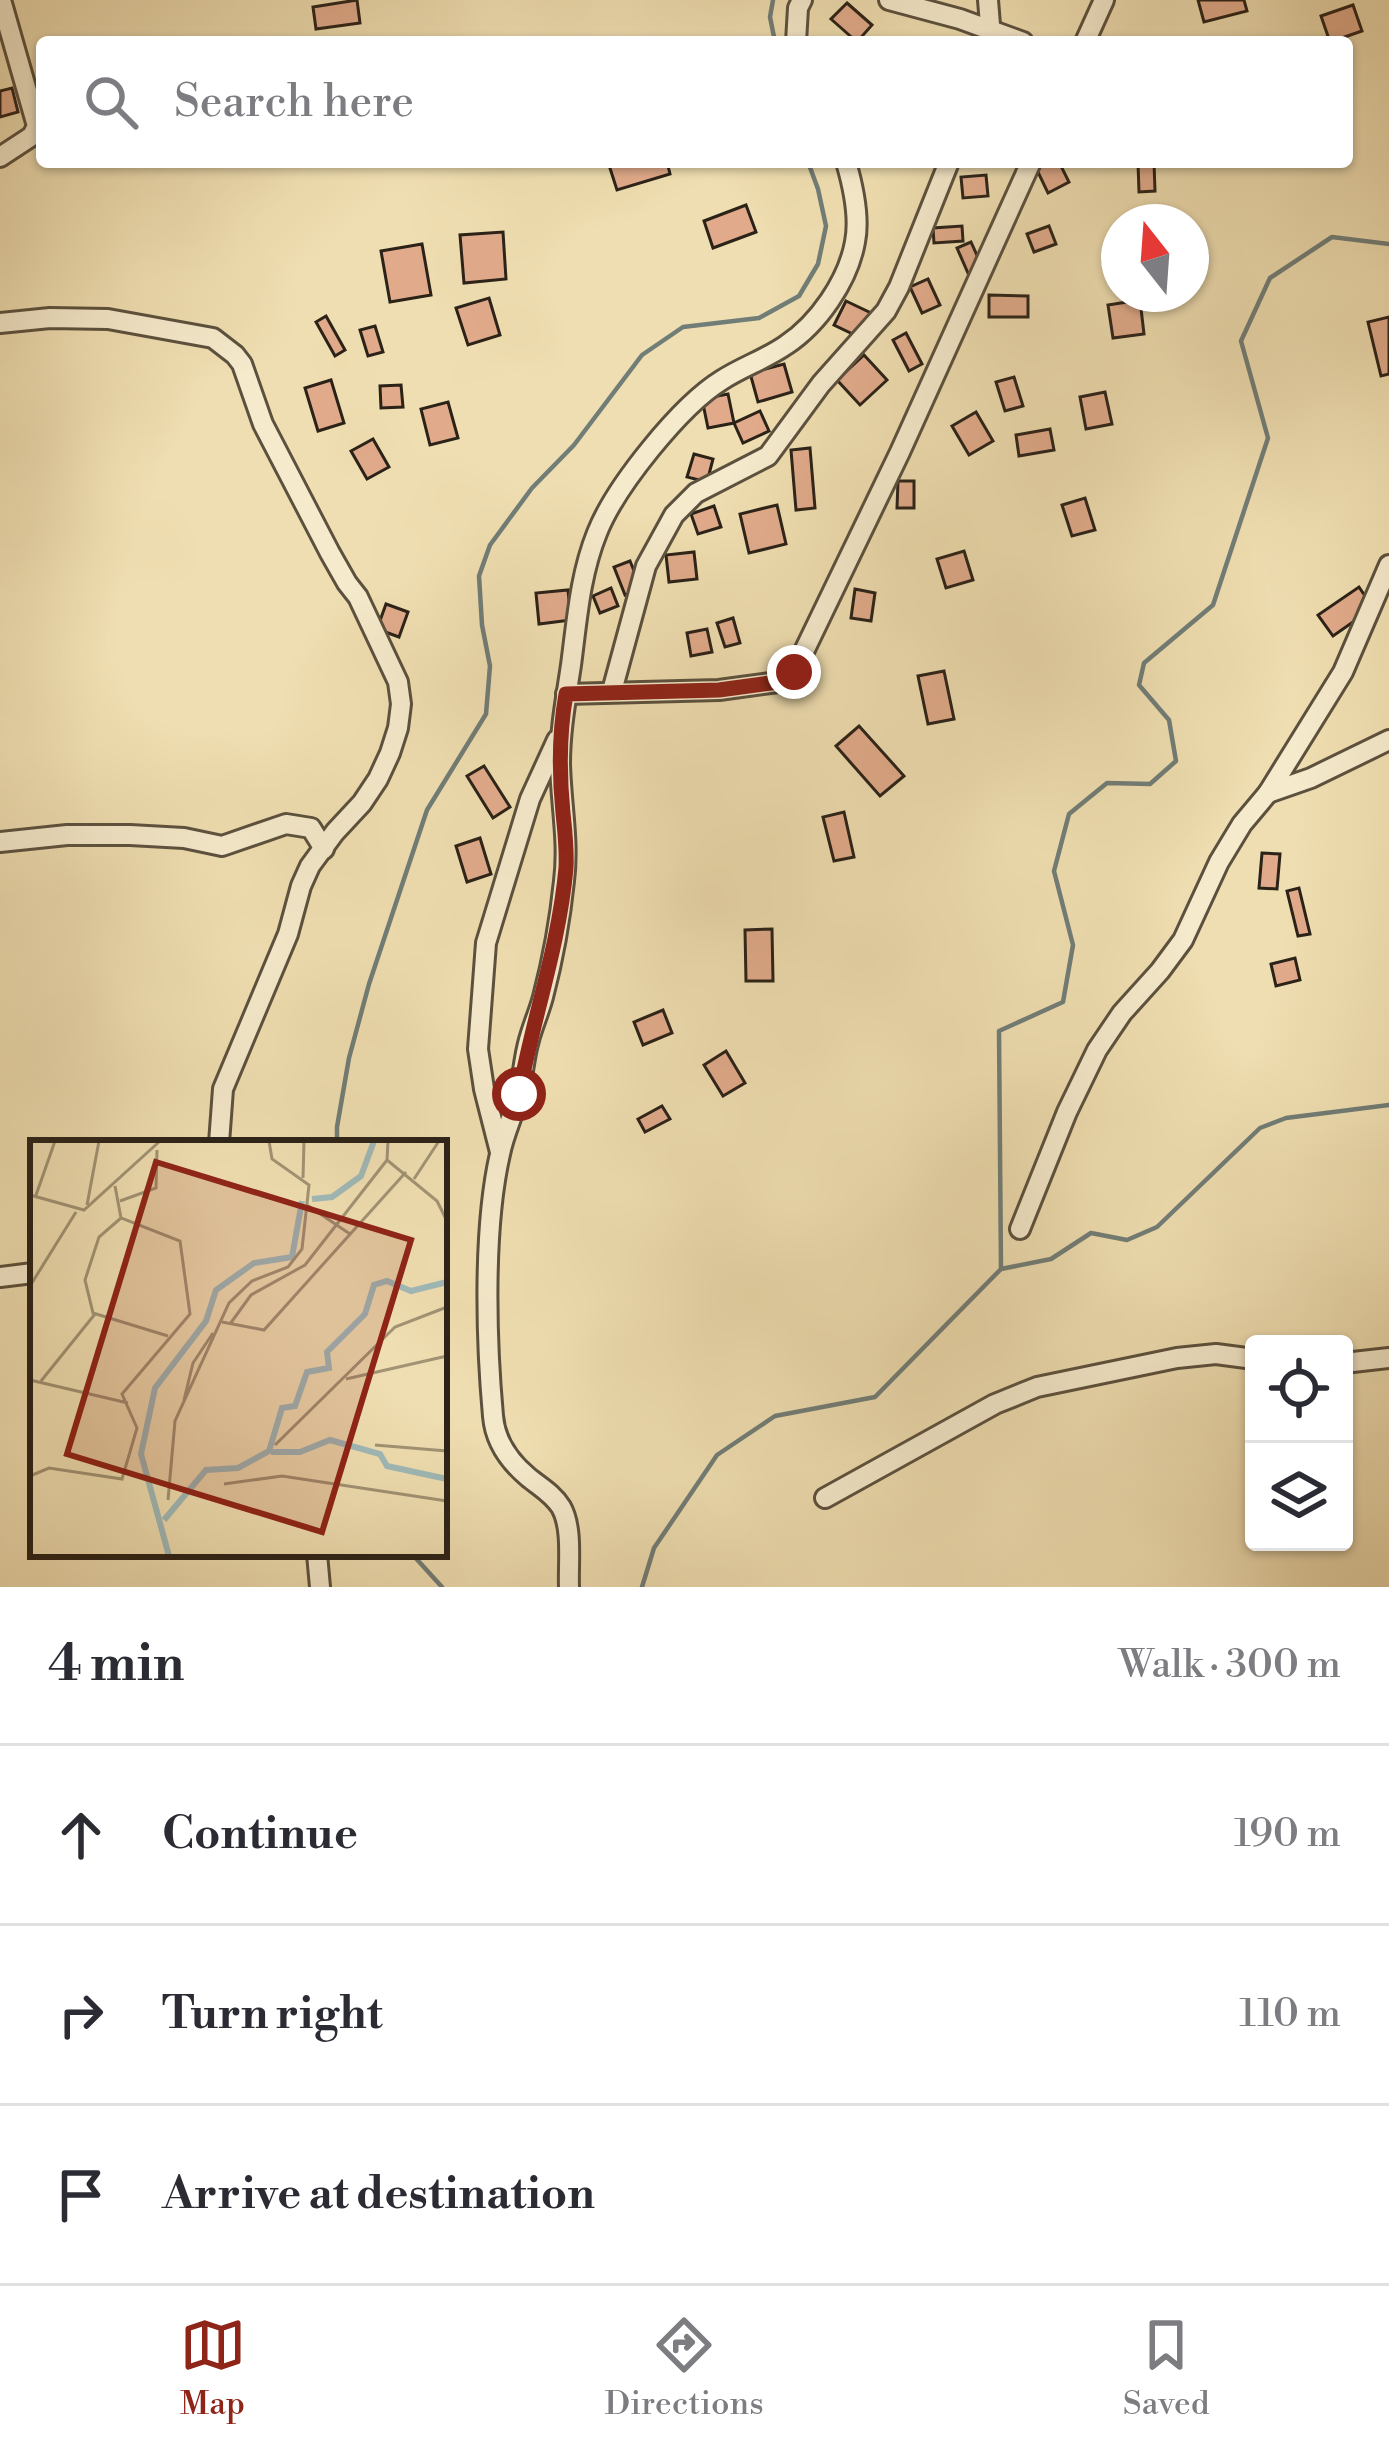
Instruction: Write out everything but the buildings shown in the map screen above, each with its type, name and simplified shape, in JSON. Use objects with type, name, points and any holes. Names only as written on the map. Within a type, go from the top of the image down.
[{"type":"street","points":[[1,0],[36,122]]},
{"type":"street","points":[[796,36],[802,0]]},
{"type":"street","points":[[889,0],[991,36],[988,0]]},
{"type":"street","points":[[1088,36],[1104,0]]},
{"type":"street","points":[[0,157],[32,136],[36,128]]},
{"type":"street","points":[[569,1587],[564,1510],[504,1454],[494,1424],[489,1259],[500,1152],[542,1002],[564,884],[568,847],[560,734],[579,591],[597,531],[655,445],[694,401],[722,379],[790,343],[814,322],[845,273],[856,242],[856,210],[847,168]]},
{"type":"street","points":[[612,691],[646,566],[674,514],[696,493],[768,456],[821,384],[886,311],[947,168]]},
{"type":"street","points":[[566,694],[719,690],[778,682],[794,672],[900,452],[1027,168]]},
{"type":"street","points":[[0,322],[80,317],[213,338],[227,348],[242,364],[263,424],[368,615],[398,682],[401,704],[390,753],[378,779],[310,866],[301,886],[288,934],[224,1089],[219,1140]]},
{"type":"street","points":[[1021,1229],[1066,1112],[1097,1051],[1183,940],[1242,824],[1268,793],[1343,672],[1389,565]]},
{"type":"street","points":[[500,1152],[478,1049],[486,943],[530,799],[560,734]]},
{"type":"street","points":[[1268,793],[1389,740]]},
{"type":"street","points":[[0,842],[130,835],[222,846],[274,826],[350,817]]},
{"type":"street","points":[[306,825],[324,849]]},
{"type":"street","points":[[0,1277],[30,1273]]},
{"type":"street","points":[[825,1498],[995,1404],[1037,1387],[1177,1358],[1216,1354],[1245,1358]]},
{"type":"street","points":[[1353,1362],[1389,1358]]},
{"type":"street","points":[[317,1557],[320,1587]]},
{"type":"waterway","points":[[773,0],[774,36]]},
{"type":"waterway","points":[[337,1140],[349,1058],[369,984],[427,810],[486,714],[490,666],[479,576],[490,545],[642,355],[683,327],[759,318],[799,296],[818,264],[826,226],[810,168]]},
{"type":"waterway","points":[[642,1587],[654,1548],[717,1455],[775,1416],[875,1397],[1001,1269],[999,1031],[1063,1002],[1073,945],[1054,871],[1069,814],[1107,783],[1150,784],[1176,761],[1169,720],[1139,685],[1144,663],[1213,605],[1268,438],[1241,341],[1270,278],[1332,237],[1389,244]]},
{"type":"waterway","points":[[1001,1269],[1051,1259],[1091,1233],[1127,1240],[1157,1227],[1260,1128],[1286,1118],[1389,1105]]},
{"type":"waterway","points":[[415,1557],[442,1587]]},
{"type":"route","points":[[519,1094],[556,939],[564,884],[568,847],[560,734],[566,694],[719,690],[778,682],[794,672]]}]
